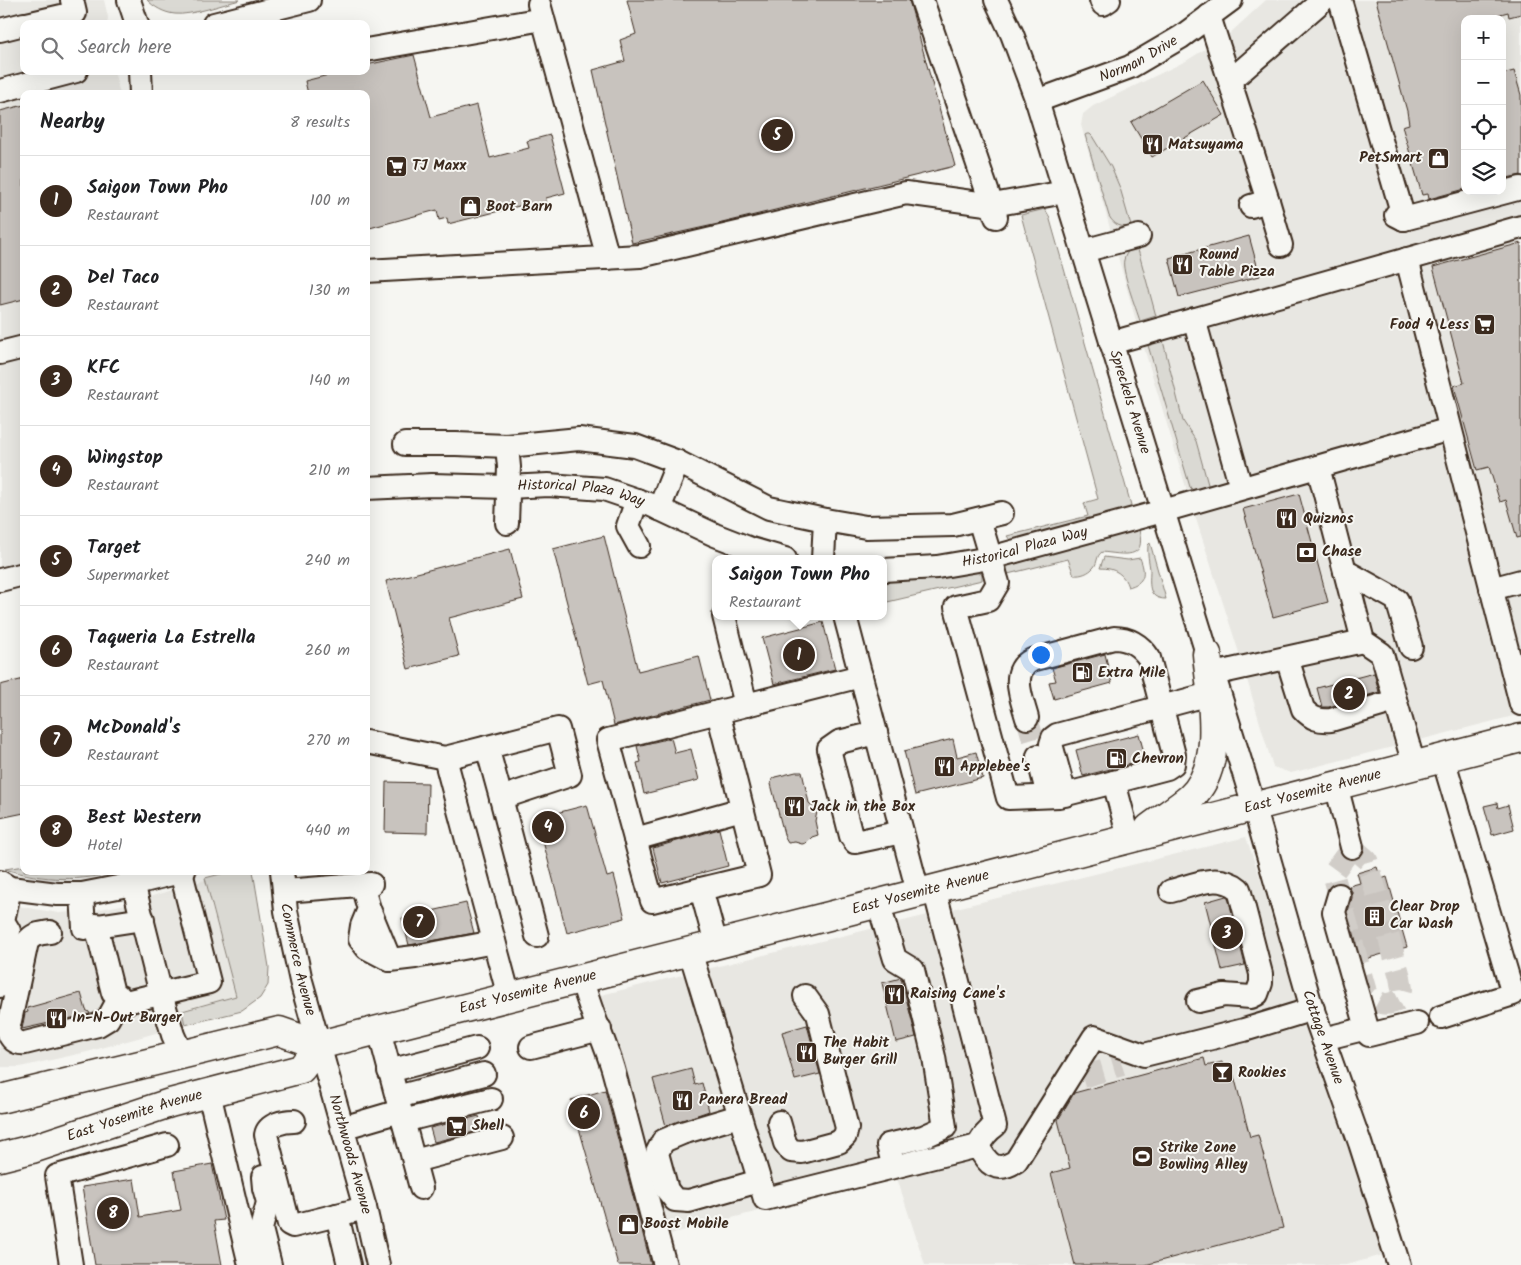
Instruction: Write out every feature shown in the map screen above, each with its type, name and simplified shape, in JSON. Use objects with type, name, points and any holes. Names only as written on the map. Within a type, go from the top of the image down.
[{"type":"main road","points":[[1133,837],[1191,797],[1205,779],[1211,764],[1214,737],[1210,674]]},
{"type":"main road","name":"East Yosemite Avenue","points":[[0,1157],[32,1149],[170,1103],[301,1069],[319,1046],[1521,738]]},
{"type":"main road","points":[[0,1099],[280,1032],[319,1046]]},
{"type":"street","points":[[43,20],[75,13],[72,0]]},
{"type":"street","points":[[130,0],[136,20]]},
{"type":"street","points":[[247,20],[288,15],[309,0]]},
{"type":"street","points":[[922,0],[995,211]]},
{"type":"street","name":"Spreckels Avenue","points":[[996,0],[1012,34],[1037,101],[1163,510],[1210,674],[1254,806]]},
{"type":"street","points":[[1101,0],[1103,4],[1109,0]]},
{"type":"street","name":"Norman Drive","points":[[1037,101],[1130,67],[1181,37],[1231,0]]},
{"type":"street","points":[[1230,81],[1323,0]]},
{"type":"street","points":[[1340,0],[1400,217],[1521,188]]},
{"type":"street","points":[[370,49],[543,6],[608,258]]},
{"type":"street","points":[[1209,16],[1230,81],[1240,135],[1259,203],[1281,245]]},
{"type":"street","points":[[0,30],[20,25]]},
{"type":"street","points":[[0,91],[61,75]]},
{"type":"street","points":[[140,75],[141,90]]},
{"type":"street","points":[[370,271],[640,256],[906,193],[995,211],[1064,192]]},
{"type":"street","points":[[1111,343],[1521,227]]},
{"type":"street","points":[[1083,251],[1139,236]]},
{"type":"street","points":[[1407,259],[1521,704]]},
{"type":"street","points":[[1194,320],[1241,488]]},
{"type":"street","points":[[0,353],[20,348]]},
{"type":"street","name":"Historical Plaza Way","points":[[887,570],[937,566],[990,558],[1450,429]]},
{"type":"street","points":[[405,444],[507,446],[579,439],[635,446],[678,462],[769,508],[866,526],[953,525],[1002,513]]},
{"type":"street","points":[[507,446],[509,467],[507,522]]},
{"type":"street","points":[[659,509],[678,462]]},
{"type":"street","points":[[1318,467],[1363,641],[1382,654],[1414,765]]},
{"type":"street","name":"Historical Plaza Way","points":[[370,486],[413,479],[508,487],[548,485],[604,489],[659,509],[714,535],[733,551],[759,555]]},
{"type":"street","points":[[637,500],[628,526],[639,546]]},
{"type":"street","points":[[979,518],[998,583],[988,600],[956,607],[1008,798],[1057,795],[1167,768],[1173,764],[1174,756],[1149,658],[1137,644],[1122,638],[1114,638],[1032,660],[1025,664],[1018,680],[1027,718]]},
{"type":"street","points":[[823,555],[826,520]]},
{"type":"street","points":[[1345,571],[1398,600],[1411,647]]},
{"type":"street","points":[[0,580],[20,577]]},
{"type":"street","points":[[1492,589],[1521,581]]},
{"type":"street","points":[[725,620],[746,705]]},
{"type":"street","points":[[847,620],[902,832],[926,890],[995,1126]]},
{"type":"street","points":[[1057,795],[1051,744],[1053,738],[1057,735],[1161,708],[1210,674],[1363,641]]},
{"type":"street","points":[[1287,658],[1304,709],[1308,715],[1315,719],[1322,721],[1331,720],[1395,701]]},
{"type":"street","points":[[718,712],[759,875],[652,901],[608,740],[718,712],[861,676]]},
{"type":"street","points":[[370,743],[445,758],[558,729],[570,775],[502,798]]},
{"type":"street","points":[[876,733],[839,742],[828,749],[851,836],[855,842],[902,832]]},
{"type":"street","points":[[487,747],[538,936]]},
{"type":"street","points":[[1038,756],[1057,795]]},
{"type":"street","points":[[445,758],[467,863],[494,942],[509,997]]},
{"type":"street","points":[[1441,1017],[1513,994],[1443,758]]},
{"type":"street","points":[[1114,782],[1133,837]]},
{"type":"street","points":[[1336,785],[1352,847]]},
{"type":"street","name":"Cottage Avenue","points":[[1254,806],[1312,1009],[1360,1143],[1397,1265]]},
{"type":"street","points":[[635,839],[742,809]]},
{"type":"street","points":[[0,986],[9,931],[2,921],[5,885],[56,894],[82,894],[132,877],[152,875]]},
{"type":"street","points":[[82,894],[90,926],[113,992],[126,1002],[209,982],[183,875]]},
{"type":"street","points":[[132,877],[172,1035],[182,1055]]},
{"type":"street","points":[[1171,891],[1214,880],[1223,880],[1239,889],[1261,974],[1261,983],[1257,994],[1251,997],[1224,995],[1198,1001]]},
{"type":"street","points":[[284,881],[367,884],[369,909],[362,926],[360,939],[367,948],[390,960],[494,942]]},
{"type":"street","name":"Commerce Avenue","points":[[284,881],[286,911],[301,981],[319,1046]]},
{"type":"street","points":[[701,889],[716,944]]},
{"type":"street","points":[[1339,895],[1334,912],[1369,1035],[1416,1023]]},
{"type":"street","points":[[878,902],[895,959],[913,970],[934,1057],[945,1127],[923,1137],[888,1145],[894,1167]]},
{"type":"street","points":[[90,926],[143,919]]},
{"type":"street","points":[[50,932],[31,936],[27,942],[8,1030],[12,1039],[21,1044],[98,1025],[108,1018],[120,998]]},
{"type":"street","points":[[690,951],[765,1199],[978,1146],[984,1135],[995,1126],[1010,1128],[1020,1140],[1023,1149]]},
{"type":"street","points":[[582,979],[586,1000],[600,1029],[612,1068],[665,1265]]},
{"type":"street","points":[[780,1122],[785,1143],[791,1151],[802,1152],[839,1142],[845,1136],[847,1128],[818,1014],[805,996]]},
{"type":"street","points":[[1122,1066],[1144,1055],[1244,1030],[1312,1009]]},
{"type":"street","points":[[1323,1038],[1367,1028]]},
{"type":"street","points":[[531,1047],[600,1029]]},
{"type":"street","points":[[379,1030],[421,1188]]},
{"type":"street","points":[[978,1146],[987,1161],[997,1167],[1007,1167],[1016,1161],[1075,1077],[1094,1037],[1144,1055]]},
{"type":"street","name":"Northwoods Avenue","points":[[319,1046],[365,1208],[378,1265]]},
{"type":"street","points":[[389,1071],[477,1048]]},
{"type":"street","points":[[342,1128],[400,1110],[484,1074]]},
{"type":"street","points":[[209,1093],[250,1265]]},
{"type":"street","points":[[400,1110],[491,1099]]},
{"type":"street","points":[[740,1116],[682,1133],[664,1141],[657,1153],[667,1190],[675,1200],[689,1201],[759,1180]]},
{"type":"street","points":[[270,1265],[261,1230],[268,1202],[264,1188],[262,1163],[266,1131],[270,1126],[294,1121]]},
{"type":"street","points":[[414,1161],[502,1138]]},
{"type":"street","points":[[266,1139],[289,1224],[293,1226],[365,1208]]},
{"type":"street","points":[[71,1265],[57,1176],[167,1145]]},
{"type":"street","points":[[330,1216],[349,1265]]},
{"type":"shaded area","points":[[0,0],[104,0],[108,20],[20,20],[20,75],[115,75],[119,90],[20,90],[20,562],[0,567]]},
{"type":"shaded area","points":[[147,0],[240,0],[198,12],[181,14],[163,11]]},
{"type":"shaded area","points":[[1266,0],[1521,0],[1521,714],[1291,773],[1273,767],[1138,328],[1081,125],[1083,114],[1093,106],[1186,61],[1229,34]]},
{"type":"shaded area","points":[[1085,135],[1092,136],[1111,167],[1120,188],[1131,226],[1124,227],[1118,225],[1109,216]]},
{"type":"shaded area","points":[[1045,209],[1049,216],[1133,512],[1010,540],[1007,536],[1088,516],[1084,503],[1098,499],[1021,215]]},
{"type":"shaded area","points":[[1137,246],[1156,316],[1140,321],[1124,265],[1127,253]]},
{"type":"shaded area","points":[[1162,337],[1183,421],[1196,441],[1209,488],[1194,491],[1190,487],[1147,342]]},
{"type":"shaded area","points":[[1139,530],[1140,547],[1136,551],[1125,554],[1102,552],[1094,567],[1085,574],[1074,575],[1068,559],[1008,574],[1007,568],[1010,563]]},
{"type":"shaded area","points":[[1150,543],[1166,599],[1155,596],[1150,589],[1148,545]]},
{"type":"shaded area","points":[[1104,557],[1128,560],[1140,558],[1143,577],[1138,583],[1128,587],[1121,575],[1110,569],[1100,568]]},
{"type":"shaded area","points":[[975,571],[982,574],[982,580],[887,602],[887,578]]},
{"type":"shaded area","points":[[1246,837],[1324,1065],[1383,1255],[1346,1265],[925,1265],[896,1175],[663,1236],[597,996]]},
{"type":"shaded area","points":[[20,867],[20,873],[5,869]]},
{"type":"shaded area","points":[[29,875],[105,875],[62,879]]},
{"type":"shaded area","points":[[217,875],[254,875],[269,967],[268,985],[260,998],[242,1011],[185,1025],[182,1011],[236,996],[205,878]]},
{"type":"shaded area","points":[[205,880],[236,996],[182,1010],[185,1025],[87,1052],[20,1067],[0,1067],[0,900],[23,907],[59,913],[96,910],[126,904]]},
{"type":"building","points":[[627,0],[909,0],[955,166],[632,243],[593,70],[625,61],[620,40],[636,34]]},
{"type":"building","points":[[1376,0],[1521,0],[1521,14],[1509,17],[1508,12],[1497,15],[1461,15],[1461,190],[1429,199],[1428,194],[1422,195],[1402,126],[1409,124]]},
{"type":"building","points":[[414,55],[431,117],[477,105],[490,158],[529,148],[527,141],[550,135],[565,193],[546,198],[547,205],[524,211],[523,205],[448,224],[447,218],[439,220],[437,210],[370,228],[370,90],[307,90],[305,81],[328,75],[370,75],[370,64]]},
{"type":"building","points":[[1514,71],[1521,95],[1521,175],[1506,178],[1506,105],[1506,73]]},
{"type":"building","points":[[1203,80],[1224,115],[1152,157],[1131,122]]},
{"type":"building","points":[[20,106],[20,300],[0,305],[0,111]]},
{"type":"building","points":[[1249,236],[1260,276],[1179,297],[1169,258]]},
{"type":"building","name":"Food 4 Less","points":[[1521,243],[1521,537],[1517,538],[1506,500],[1500,502],[1489,467],[1477,470],[1454,386],[1464,383],[1433,267]]},
{"type":"building","points":[[1299,494],[1328,602],[1273,617],[1243,509]]},
{"type":"building","points":[[604,536],[638,671],[699,656],[710,700],[614,725],[603,680],[588,684],[553,549]]},
{"type":"building","points":[[510,549],[523,599],[449,618],[459,656],[408,669],[386,581]]},
{"type":"building","points":[[823,622],[835,669],[774,684],[762,638]]},
{"type":"building","name":"Extra Mile","points":[[1105,654],[1112,683],[1054,699],[1049,682],[1056,681],[1052,668]]},
{"type":"building","points":[[1374,673],[1379,692],[1329,707],[1322,707],[1317,688]]},
{"type":"building","points":[[20,680],[20,814],[0,818],[0,685]]},
{"type":"building","points":[[1139,734],[1146,760],[1083,776],[1076,750]]},
{"type":"building","points":[[671,738],[675,753],[691,749],[699,780],[644,794],[637,763],[641,762],[637,746]]},
{"type":"building","name":"Applebee's","points":[[953,739],[957,757],[976,752],[983,778],[915,795],[904,751]]},
{"type":"building","name":"Jack in the Box","points":[[802,772],[809,803],[817,812],[815,821],[818,835],[802,844],[788,843],[785,838],[771,784],[772,779],[775,777]]},
{"type":"building","points":[[386,782],[428,783],[427,833],[385,832]]},
{"type":"building","points":[[1497,803],[1498,808],[1508,805],[1514,829],[1492,835],[1484,806]]},
{"type":"building","points":[[587,805],[607,877],[614,875],[625,918],[567,933],[537,818]]},
{"type":"building","points":[[719,829],[728,866],[662,883],[653,848]]},
{"type":"building","name":"Clear Drop Car Wash","points":[[1377,867],[1381,879],[1387,877],[1407,947],[1362,960],[1362,964],[1348,911],[1352,898],[1349,886],[1360,883],[1357,873]]},
{"type":"building","points":[[1228,897],[1245,965],[1222,970],[1205,902]]},
{"type":"building","points":[[466,903],[474,933],[409,945],[402,918]]},
{"type":"building","points":[[901,978],[916,1037],[896,1042],[882,983]]},
{"type":"building","name":"In-N-Out Burger","points":[[81,993],[86,1010],[90,1014],[22,1029],[25,1013],[28,1012],[27,1008]]},
{"type":"building","points":[[807,1025],[820,1074],[795,1080],[782,1032]]},
{"type":"building","points":[[1204,1058],[1206,1066],[1222,1062],[1224,1070],[1232,1068],[1250,1137],[1258,1135],[1283,1228],[1145,1265],[1075,1265],[1051,1173],[1070,1168],[1058,1120],[1074,1093]]},
{"type":"building","points":[[691,1069],[695,1085],[702,1083],[709,1111],[666,1126],[653,1079]]},
{"type":"building","points":[[605,1090],[651,1265],[618,1265],[571,1100]]},
{"type":"building","points":[[479,1116],[482,1130],[434,1142],[430,1128]]},
{"type":"building","points":[[212,1164],[224,1220],[214,1221],[222,1265],[95,1265],[82,1187],[134,1179],[140,1217],[181,1210],[174,1171]]},
{"type":"tunnel","points":[[1027,718],[1038,756]]},
{"type":"tunnel","points":[[1352,847],[1367,860],[1400,977],[1402,989],[1399,1000],[1389,1004],[1381,1003],[1366,992],[1333,873],[1352,847]]},
{"type":"tunnel","points":[[1082,1077],[1122,1065]]},
{"type":"place","name":"Target","points":[[777,135]]},
{"type":"place","name":"Matsuyama","points":[[1152,145]]},
{"type":"place","name":"PetSmart","points":[[1438,158]]},
{"type":"place","name":"TJ Maxx","points":[[396,166]]},
{"type":"place","name":"Boot Barn","points":[[470,207]]},
{"type":"place","name":"Round Table Pizza","points":[[1183,264]]},
{"type":"place","name":"Food 4 Less","points":[[1485,325]]},
{"type":"place","name":"Quiznos","points":[[1287,519]]},
{"type":"place","name":"Chase","points":[[1306,552]]},
{"type":"place","name":"Saigon Town Pho","points":[[799,655]]},
{"type":"place","name":"Extra Mile","points":[[1082,673]]},
{"type":"place","name":"Del Taco","points":[[1349,694]]},
{"type":"place","name":"Chevron","points":[[1116,759]]},
{"type":"place","name":"Applebee's","points":[[944,767]]},
{"type":"place","name":"Jack in the Box","points":[[794,807]]},
{"type":"place","name":"Wingstop","points":[[548,827]]},
{"type":"place","name":"Clear Drop Car Wash","points":[[1374,916]]},
{"type":"place","name":"McDonald's","points":[[419,922]]},
{"type":"place","name":"KFC","points":[[1227,933]]},
{"type":"place","name":"Raising Cane's","points":[[894,994]]},
{"type":"place","name":"In-N-Out Burger","points":[[56,1018]]},
{"type":"place","name":"The Habit Burger Grill","points":[[807,1052]]},
{"type":"place","name":"Rookies","points":[[1222,1073]]},
{"type":"place","name":"Panera Bread","points":[[683,1100]]},
{"type":"place","name":"Taqueria La Estrella","points":[[584,1113]]},
{"type":"place","name":"Shell","points":[[456,1126]]},
{"type":"place","name":"Strike Zone Bowling Alley","points":[[1143,1157]]},
{"type":"place","name":"Best Western","points":[[113,1213]]},
{"type":"place","name":"Boost Mobile","points":[[628,1224]]}]
